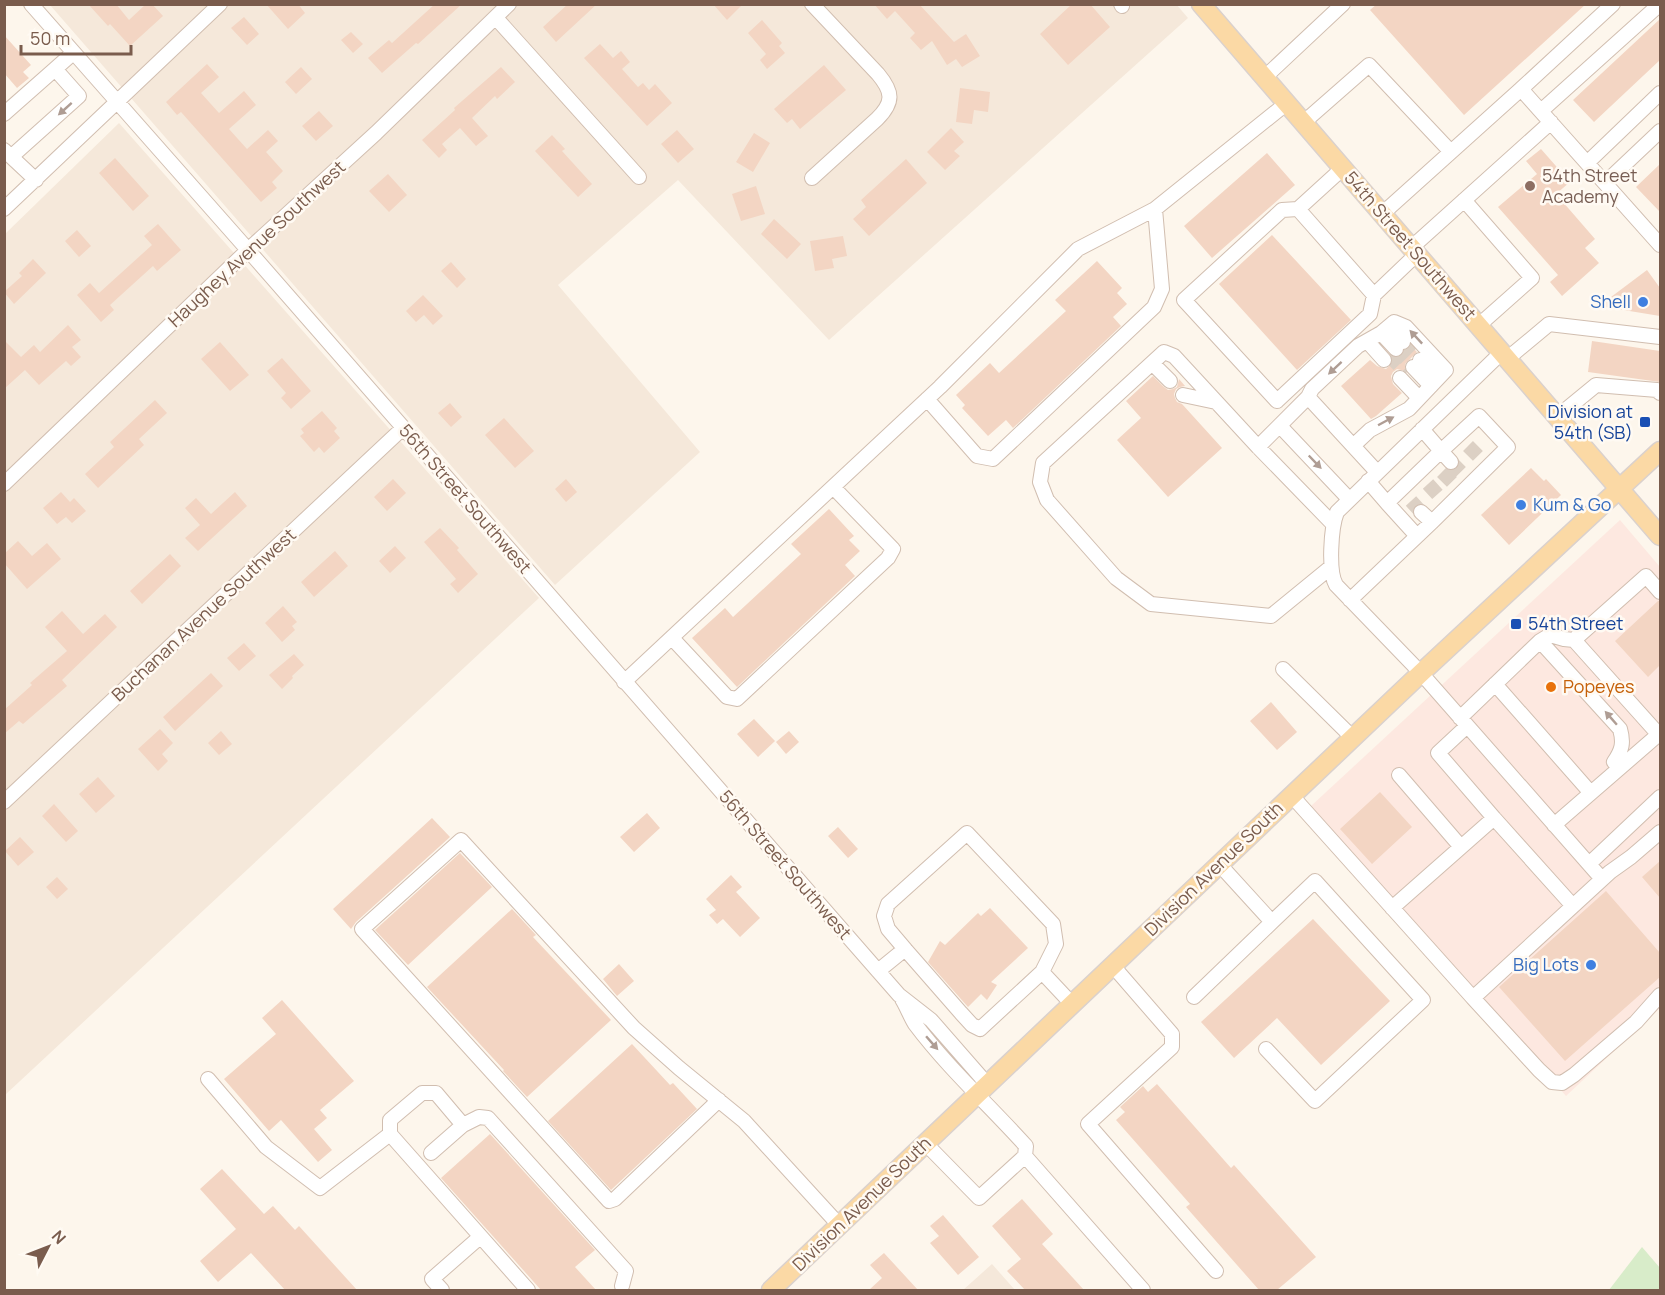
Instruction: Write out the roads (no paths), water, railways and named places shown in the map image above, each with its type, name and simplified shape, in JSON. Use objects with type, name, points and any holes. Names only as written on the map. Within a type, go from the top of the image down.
[{"type":"main road","name":"54th Street Southwest","points":[[1201,4],[1660,536]]},
{"type":"main road","name":"Division Avenue South","points":[[773,1290],[1420,674],[1660,451]]},
{"type":"street","name":"56th Street Southwest","points":[[31,4],[899,995],[931,1020],[1000,1117],[1026,1146],[1025,1156]]},
{"type":"street","points":[[4,209],[219,4]]},
{"type":"street","name":"Haughey Avenue Southwest","points":[[4,484],[248,250],[376,133],[509,4]]},
{"type":"street","points":[[812,4],[878,74],[887,86],[890,99],[877,119],[812,178]]},
{"type":"street","points":[[1265,77],[1343,4]]},
{"type":"street","points":[[1382,214],[1613,4]]},
{"type":"street","points":[[1541,111],[1660,4]]},
{"type":"street","points":[[496,18],[639,177]]},
{"type":"street","points":[[4,114],[73,53]]},
{"type":"street","points":[[1304,122],[1369,65],[1451,152]]},
{"type":"street","points":[[36,180],[8,153],[79,96],[55,69]]},
{"type":"street","points":[[1521,89],[1660,245]]},
{"type":"street","points":[[1587,163],[1660,93]]},
{"type":"street","points":[[624,682],[927,399],[1078,249],[1155,209],[1287,103]]},
{"type":"street","points":[[1343,168],[1298,209],[1282,210],[1184,300],[1277,401],[1370,314],[1374,295],[1464,200],[1551,122]]},
{"type":"street","points":[[1605,183],[1660,131]]},
{"type":"street","points":[[1464,200],[1532,279],[1478,326]]},
{"type":"street","points":[[927,399],[977,456],[993,459],[1154,307],[1162,289],[1155,209]]},
{"type":"street","points":[[1298,209],[1374,295]]},
{"type":"street","points":[[1258,447],[1308,397],[1312,389],[1358,346],[1394,322],[1406,327],[1446,370],[1409,409],[1370,430],[1353,446]]},
{"type":"street","points":[[1602,879],[1420,674],[1336,585],[1331,567],[1333,524],[1337,512],[1349,499],[1422,429],[1504,356],[1549,324],[1660,337]]},
{"type":"street","points":[[1377,335],[1393,352]]},
{"type":"street","points":[[1331,567],[1271,616],[1151,604],[1116,579],[1047,500],[1040,482],[1043,463],[1164,352],[1174,356],[1317,510],[1333,524]]},
{"type":"street","points":[[1152,363],[1170,381]]},
{"type":"street","points":[[1428,389],[1410,370],[1428,389]]},
{"type":"street","points":[[1557,417],[1596,385],[1657,390],[1660,393]]},
{"type":"street","points":[[1183,395],[1216,402]]},
{"type":"street","points":[[1308,397],[1353,446],[1388,503],[1417,536]]},
{"type":"street","points":[[1350,600],[1449,506],[1462,483],[1483,462],[1508,447],[1479,416],[1463,441],[1436,456],[1419,474],[1406,496],[1388,503]]},
{"type":"street","points":[[1280,426],[1349,499]]},
{"type":"street","name":"Buchanan Avenue Southwest","points":[[4,802],[403,428]]},
{"type":"street","points":[[1422,429],[1436,456],[1447,467]]},
{"type":"street","points":[[1419,474],[1428,484]]},
{"type":"street","points":[[672,638],[727,697],[737,699],[888,558],[893,549],[833,487]]},
{"type":"street","points":[[1438,495],[1449,506]]},
{"type":"street","points":[[1421,512],[1432,522]]},
{"type":"street","points":[[1574,640],[1646,576],[1660,592]]},
{"type":"street","points":[[1554,825],[1590,792],[1660,735],[1574,640],[1550,635],[1540,641],[1495,684],[1438,753],[1573,906]]},
{"type":"street","points":[[1540,641],[1620,729],[1624,741],[1621,752],[1614,762],[1619,768]]},
{"type":"street","points":[[1283,669],[1353,738]]},
{"type":"street","points":[[1495,684],[1590,792]]},
{"type":"street","points":[[1399,775],[1461,847]]},
{"type":"street","points":[[1292,796],[1473,998],[1552,1082],[1562,1083],[1574,1075],[1636,1022],[1660,995]]},
{"type":"street","points":[[1589,864],[1660,797]]},
{"type":"street","points":[[1392,908],[1494,818]]},
{"type":"street","points":[[1473,998],[1602,879],[1660,832]]},
{"type":"street","points":[[967,833],[1053,924],[1056,944],[1042,972],[980,1029],[960,1014],[888,929],[884,916],[888,904],[967,833]]},
{"type":"street","points":[[719,1100],[615,1199],[609,1201],[362,929],[461,840],[634,1028],[744,1121],[840,1226]]},
{"type":"street","points":[[1220,864],[1272,922]]},
{"type":"street","points":[[1194,997],[1314,881],[1423,1000],[1315,1101],[1266,1049]]},
{"type":"street","points":[[878,971],[904,949]]},
{"type":"street","points":[[1113,966],[1172,1034],[1172,1047],[1088,1124],[1216,1271]]},
{"type":"street","points":[[1042,972],[1072,1005]]},
{"type":"street","points":[[208,1079],[266,1147],[320,1188],[390,1134]]},
{"type":"street","points":[[463,1125],[436,1093],[422,1093],[390,1120],[390,1134],[528,1290]]},
{"type":"street","points":[[431,1153],[463,1125],[479,1117],[488,1119],[626,1270],[622,1289]]},
{"type":"street","points":[[925,1143],[979,1198],[1025,1156],[1143,1290]]},
{"type":"street","points":[[442,1290],[432,1279],[480,1237]]},
{"type":"tunnel","points":[[1403,342],[1420,360]]},
{"type":"tunnel","points":[[1396,349],[1413,367]]},
{"type":"tunnel","points":[[1389,355],[1406,373]]},
{"type":"tunnel","points":[[1468,446],[1479,457]]},
{"type":"tunnel","points":[[1451,462],[1462,473]]},
{"type":"tunnel","points":[[1442,472],[1452,482]]},
{"type":"tunnel","points":[[1428,484],[1438,495]]},
{"type":"tunnel","points":[[1411,501],[1421,512]]},
{"type":"place","name":"54th Street Academy","points":[[1530,186]]},
{"type":"place","name":"Shell","points":[[1643,302]]},
{"type":"place","name":"Division at 54th (SB)","points":[[1645,422]]},
{"type":"place","name":"Kum & Go","points":[[1521,505]]},
{"type":"place","name":"54th Street","points":[[1516,624]]},
{"type":"place","name":"Popeyes","points":[[1551,687]]},
{"type":"place","name":"Big Lots","points":[[1591,965]]}]
